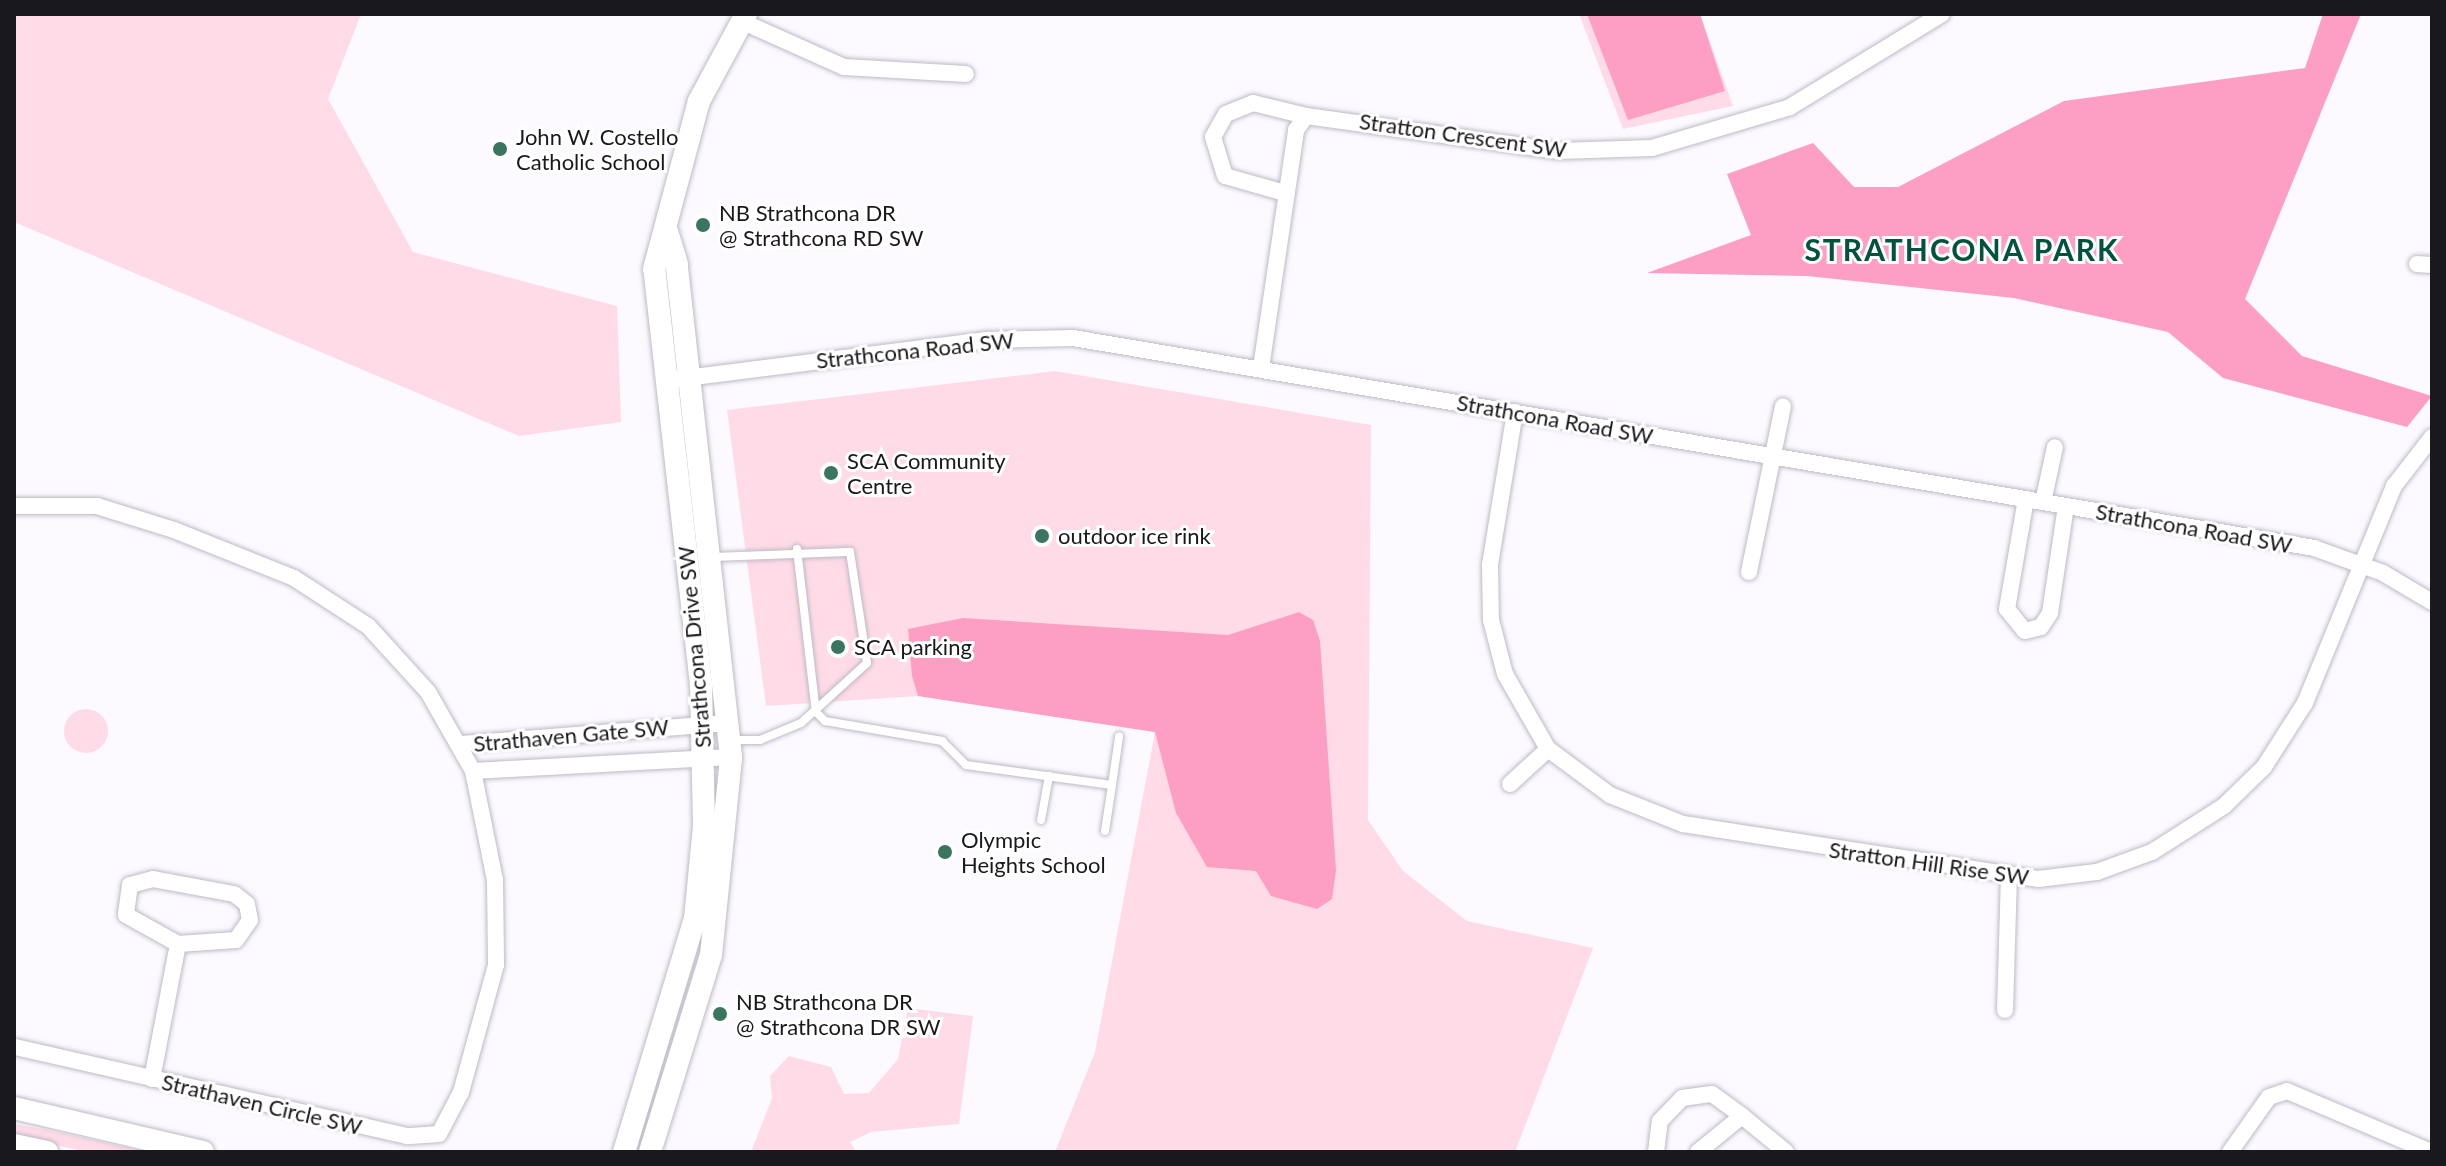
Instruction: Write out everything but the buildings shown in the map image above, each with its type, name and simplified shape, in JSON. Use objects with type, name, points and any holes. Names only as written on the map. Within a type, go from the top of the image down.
[{"type":"street","name":"Stratton Crescent SW","points":[[1285,193],[1233,183],[1214,158],[1213,137],[1226,114],[1253,103],[1306,116],[1558,151],[1652,148],[1790,107],[1942,14]]},
{"type":"street","points":[[744,18],[844,67],[966,74]]},
{"type":"street","name":"Strathcona Drive SW","points":[[624,1152],[639,1116],[695,919],[704,756],[654,269],[667,231],[688,130],[744,18]]},
{"type":"street","points":[[1261,368],[1296,130],[1306,116]]},
{"type":"street","name":"Strathcona Drive SW","points":[[650,1152],[711,955],[730,740],[677,264],[667,231]]},
{"type":"street","name":"Strathcona Road SW","points":[[664,381],[1029,339],[1073,338],[1773,454],[2314,548],[2360,563],[2432,602]]},
{"type":"street","points":[[1749,572],[1783,406]]},
{"type":"street","name":"Stratton Hill Rise SW","points":[[1515,412],[1490,565],[1491,620],[1505,674],[1548,749],[1610,795],[1683,824],[2009,878],[2068,877],[2125,864],[2224,806],[2294,724],[2360,563]]},
{"type":"street","points":[[2360,563],[2402,473],[2432,437]]},
{"type":"street","points":[[2043,502],[2055,447]]},
{"type":"street","points":[[2026,499],[2007,609],[2025,631],[2041,627],[2050,613],[2066,506]]},
{"type":"street","name":"Strathaven Circle SW","points":[[14,506],[97,506],[294,578],[368,626],[428,692],[462,744],[473,771],[495,880],[496,965],[461,1092],[439,1134],[407,1136],[14,1047]]},
{"type":"street","name":"Strathaven Gate SW","points":[[462,744],[703,724],[730,740],[704,756],[473,771]]},
{"type":"street","points":[[1510,784],[1548,749]]},
{"type":"street","points":[[2005,1010],[2009,878]]},
{"type":"street","points":[[153,879],[234,894],[247,904],[250,920],[236,940],[178,944],[126,915],[130,885],[153,879]]},
{"type":"street","points":[[152,1079],[178,944]]},
{"type":"street","points":[[2230,1152],[2269,1097],[2287,1091],[2431,1152]]},
{"type":"street","points":[[1656,1152],[1660,1121],[1682,1098],[1712,1094],[1742,1116],[1757,1121],[1786,1152]]},
{"type":"street","points":[[14,1108],[203,1152]]},
{"type":"street","points":[[611,1152],[639,1116]]},
{"type":"street","points":[[1698,1152],[1742,1116]]},
{"type":"street","points":[[14,1145],[47,1152]]},
{"type":"lane","points":[[710,557],[797,549],[850,552],[866,648],[865,671],[816,712],[777,735],[730,740]]},
{"type":"lane","points":[[797,549],[816,712],[825,721],[942,741],[966,765],[1112,785]]},
{"type":"lane","points":[[1105,831],[1119,737]]},
{"type":"lane","points":[[1041,820],[1049,776]]},
{"type":"shaded area","points":[[14,14],[361,14],[328,99],[413,252],[617,306],[621,422],[519,436],[14,222]]},
{"type":"shaded area","points":[[1579,14],[1700,14],[1733,106],[1623,129]]},
{"type":"shaded area","points":[[1587,14],[1700,14],[1725,91],[1628,120]]},
{"type":"shaded area","points":[[2323,14],[2361,14],[2245,299],[2302,356],[2432,396],[2407,427],[2223,378],[2168,332],[2014,298],[1807,276],[1647,273],[1751,235],[1727,174],[1813,143],[1854,187],[1898,187],[2064,101],[2305,68]]},
{"type":"shaded area","points":[[1055,371],[1371,425],[1368,820],[1403,871],[1467,921],[1593,948],[1515,1152],[1055,1152],[1095,1052],[1155,732],[918,696],[766,706],[727,410]]},
{"type":"shaded area","points":[[1299,612],[1313,620],[1320,641],[1336,870],[1332,899],[1317,909],[1271,896],[1256,871],[1207,867],[1176,813],[1155,732],[918,696],[912,676],[908,629],[963,618],[1228,635]]},
{"type":"shaded area","points":[[86,709],[102,715],[108,731],[102,747],[86,753],[70,747],[64,731],[70,715]]},
{"type":"shaded area","points":[[908,1008],[973,1016],[959,1124],[871,1132],[850,1142],[856,1152],[751,1152],[772,1098],[770,1076],[789,1056],[831,1067],[844,1094],[869,1093],[898,1059]]},
{"type":"shaded area","points":[[14,1124],[147,1152],[87,1152],[14,1136]]},
{"type":"place","name":"John W. Costello Catholic School","points":[[500,149]]},
{"type":"place","name":"NB Strathcona DR @ Strathcona RD SW","points":[[703,225]]},
{"type":"place","name":"SCA Community Centre","points":[[831,473]]},
{"type":"place","name":"outdoor ice rink","points":[[1042,536]]},
{"type":"place","name":"SCA parking","points":[[838,647]]},
{"type":"place","name":"Olympic Heights School","points":[[945,852]]},
{"type":"place","name":"NB Strathcona DR @ Strathcona DR SW","points":[[720,1014]]},
{"type":"district","name":"STRATHCONA PARK","points":[[1962,249]]}]
